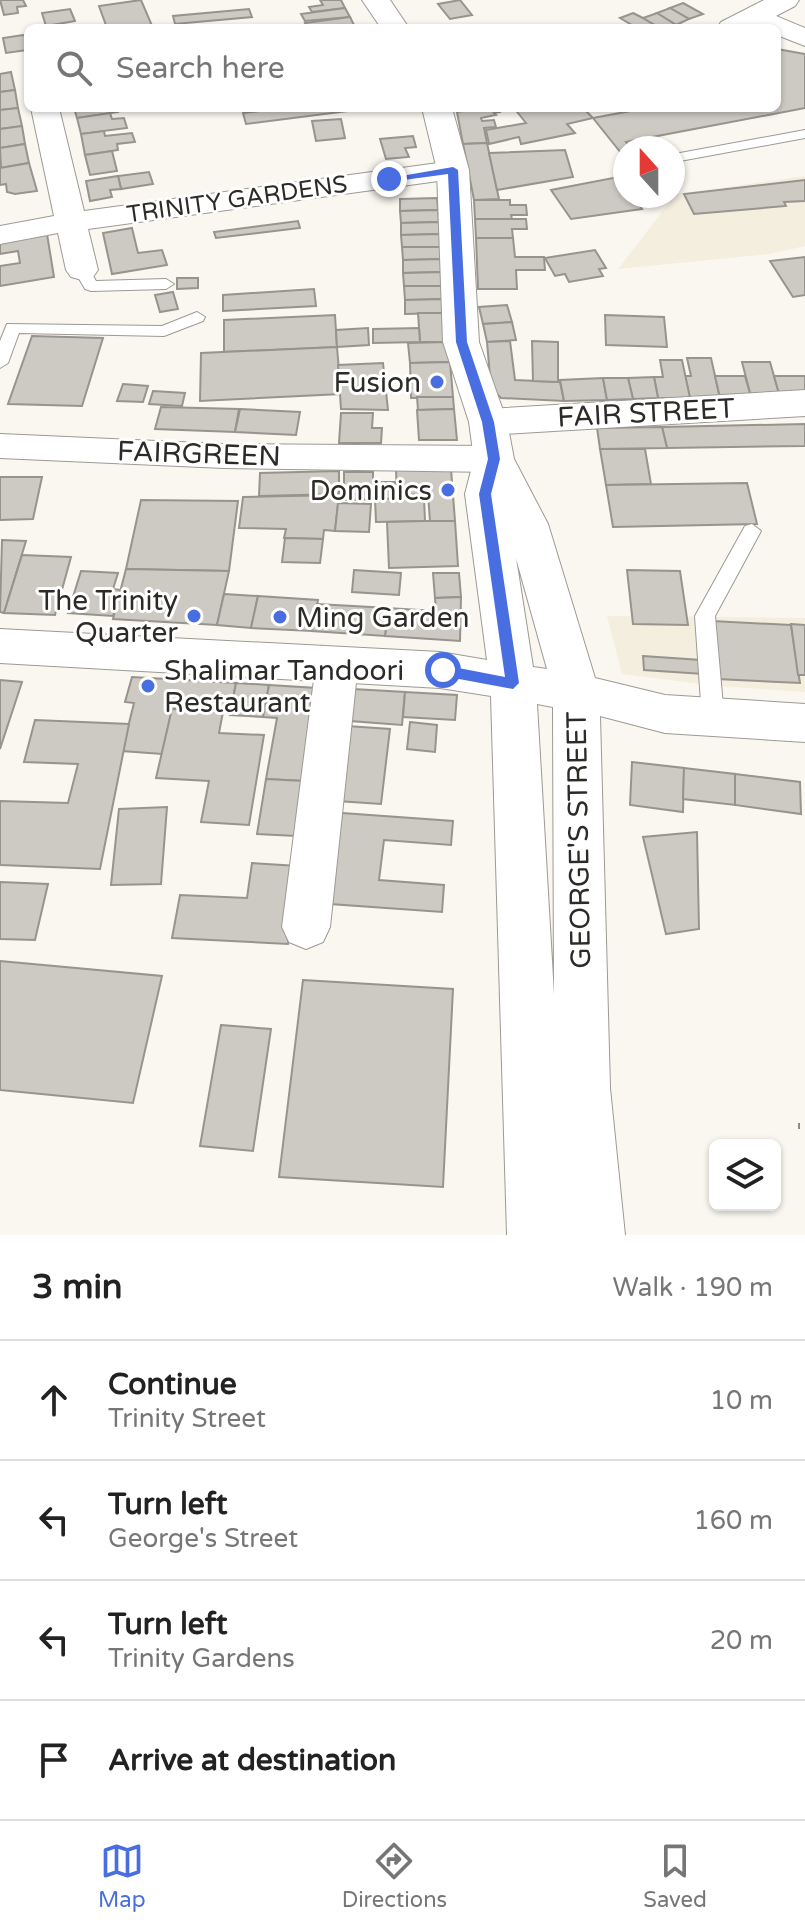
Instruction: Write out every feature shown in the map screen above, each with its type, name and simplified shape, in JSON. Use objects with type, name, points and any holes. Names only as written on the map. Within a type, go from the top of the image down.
[{"type":"main road","points":[[376,0],[392,24]]},
{"type":"main road","points":[[740,24],[785,0]]},
{"type":"main road","name":"GEORGE'S STREET","points":[[438,112],[453,170],[461,342],[491,440],[527,524],[576,692],[582,1088],[595,1235]]},
{"type":"main road","name":"FAIR STREET","points":[[491,440],[805,403]]},
{"type":"main road","name":"GEORGE'S STREET","points":[[491,440],[485,494],[513,683],[537,1235]]},
{"type":"main road","points":[[0,646],[440,670],[576,692],[665,714],[805,723]]},
{"type":"street","points":[[757,16],[774,24]]},
{"type":"street","points":[[781,27],[805,38]]},
{"type":"street","points":[[46,112],[82,270]]},
{"type":"street","name":"TRINITY GARDENS","points":[[0,235],[69,222],[453,170]]},
{"type":"street","name":"FAIRGREEN","points":[[0,446],[224,456],[491,440]]},
{"type":"street","points":[[306,927],[337,664]]},
{"type":"lane","points":[[685,156],[805,134]]},
{"type":"lane","points":[[82,270],[91,286],[166,284]]},
{"type":"lane","points":[[0,363],[13,328],[164,331],[197,317]]},
{"type":"lane","points":[[713,717],[705,616],[752,531]]},
{"type":"shaded area","points":[[805,176],[805,246],[769,254],[618,269],[665,208],[685,208],[685,193]]},
{"type":"shaded area","points":[[607,616],[805,618],[805,692],[717,686],[622,674]]},
{"type":"building","points":[[0,0],[23,0],[26,6],[17,7],[18,13],[4,15]]},
{"type":"building","points":[[141,0],[151,24],[106,24],[99,6]]},
{"type":"building","points":[[320,0],[341,0],[345,8],[312,12],[309,7],[323,5]]},
{"type":"building","points":[[460,0],[472,15],[450,19],[438,4]]},
{"type":"building","points":[[683,3],[703,14],[689,19],[670,8]]},
{"type":"building","points":[[345,8],[350,17],[305,21],[301,14]]},
{"type":"building","points":[[670,8],[689,19],[674,24],[657,13]]},
{"type":"building","points":[[70,9],[75,21],[45,24],[42,13]]},
{"type":"building","points":[[249,9],[252,17],[175,24],[173,16]]},
{"type":"building","points":[[633,13],[653,24],[630,24],[620,18]]},
{"type":"building","points":[[657,13],[674,24],[653,24],[643,18]]},
{"type":"building","points":[[350,17],[354,24],[306,24]]},
{"type":"building","points":[[24,35],[24,51],[6,53],[3,38]]},
{"type":"building","points":[[781,50],[805,54],[805,108],[658,136],[613,136],[613,143],[593,118],[625,112],[781,112]]},
{"type":"building","points":[[11,72],[15,90],[0,92],[0,74]]},
{"type":"building","points":[[15,90],[18,108],[0,110],[0,92]]},
{"type":"building","points":[[18,108],[22,126],[0,129],[0,110]]},
{"type":"building","points":[[75,112],[118,112],[77,118]]},
{"type":"building","points":[[251,112],[340,112],[246,124],[243,113]]},
{"type":"building","points":[[457,112],[500,112],[481,118],[482,121],[494,120],[496,127],[484,128],[487,143],[463,144]]},
{"type":"building","points":[[517,112],[587,112],[593,118],[567,124],[575,133],[521,144],[519,137],[489,144],[486,130],[526,123]]},
{"type":"building","points":[[110,113],[112,119],[124,118],[127,128],[81,134],[77,118]]},
{"type":"building","points":[[341,119],[345,138],[316,141],[312,121]]},
{"type":"building","points":[[22,126],[25,144],[0,148],[0,129]]},
{"type":"building","points":[[104,131],[105,136],[132,133],[135,142],[117,144],[118,150],[85,155],[81,134]]},
{"type":"building","points":[[413,136],[416,147],[405,148],[409,157],[386,159],[380,139]]},
{"type":"building","points":[[487,143],[499,199],[474,200],[463,144]]},
{"type":"building","points":[[25,144],[29,163],[1,168],[0,148]]},
{"type":"building","points":[[565,150],[573,177],[497,190],[489,153]]},
{"type":"building","points":[[112,151],[117,171],[90,175],[85,155]]},
{"type":"building","points":[[29,163],[37,191],[15,194],[7,192],[6,184],[0,185],[0,168]]},
{"type":"building","points":[[149,172],[153,184],[121,189],[118,176]]},
{"type":"building","points":[[118,176],[121,189],[110,190],[112,197],[90,201],[86,181]]},
{"type":"building","points":[[613,178],[613,208],[642,209],[571,219],[551,190]]},
{"type":"building","points":[[805,180],[805,201],[784,202],[786,206],[694,214],[685,194]]},
{"type":"building","points":[[437,198],[438,210],[400,211],[400,199]]},
{"type":"building","points":[[474,200],[510,200],[510,205],[526,205],[527,215],[511,215],[512,219],[475,219]]},
{"type":"building","points":[[438,210],[439,222],[401,223],[400,211]]},
{"type":"building","points":[[475,219],[526,219],[527,229],[512,229],[513,238],[476,238]]},
{"type":"building","points":[[298,221],[300,228],[216,238],[214,232]]},
{"type":"building","points":[[439,222],[440,234],[401,235],[401,223]]},
{"type":"building","points":[[132,228],[138,253],[162,250],[167,265],[112,274],[103,233]]},
{"type":"building","points":[[47,234],[54,277],[0,286],[0,266],[20,263],[18,251],[0,254],[0,242]]},
{"type":"building","points":[[440,234],[441,247],[402,247],[401,235]]},
{"type":"building","points":[[476,238],[513,238],[515,257],[544,257],[545,270],[516,270],[517,289],[478,289]]},
{"type":"building","points":[[402,247],[441,247],[442,259],[403,260]]},
{"type":"building","points":[[595,250],[606,268],[599,269],[603,276],[569,282],[565,274],[555,276],[545,258]]},
{"type":"building","points":[[805,257],[805,295],[793,297],[770,261]]},
{"type":"building","points":[[442,259],[443,272],[403,273],[403,260]]},
{"type":"building","points":[[443,272],[444,286],[404,286],[403,273]]},
{"type":"building","points":[[177,278],[198,278],[198,288],[177,289]]},
{"type":"building","points":[[404,286],[444,286],[445,299],[405,300]]},
{"type":"building","points":[[314,289],[316,306],[223,311],[223,295]]},
{"type":"building","points":[[173,292],[178,309],[160,312],[155,295]]},
{"type":"building","points":[[445,299],[446,313],[405,314],[405,300]]},
{"type":"building","points":[[507,305],[512,322],[483,324],[479,307]]},
{"type":"building","points":[[418,313],[446,313],[448,342],[420,342]]},
{"type":"building","points":[[335,315],[337,347],[224,352],[224,320]]},
{"type":"building","points":[[605,315],[664,317],[667,347],[606,345]]},
{"type":"building","points":[[512,322],[516,340],[487,342],[483,324]]},
{"type":"building","points":[[368,328],[369,345],[337,347],[336,330]]},
{"type":"building","points":[[419,328],[420,342],[373,343],[373,329]]},
{"type":"building","points":[[32,336],[103,338],[82,406],[8,404]]},
{"type":"building","points":[[510,341],[515,380],[560,382],[564,401],[501,398],[491,388],[487,342]]},
{"type":"building","points":[[532,341],[558,342],[558,382],[533,381]]},
{"type":"building","points":[[448,342],[450,362],[410,363],[408,343]]},
{"type":"building","points":[[337,347],[341,394],[200,401],[201,353]]},
{"type":"building","points":[[687,358],[711,358],[720,398],[690,398],[685,376],[691,376]]},
{"type":"building","points":[[660,360],[682,360],[690,398],[658,398],[654,377],[663,377]]},
{"type":"building","points":[[450,362],[453,397],[411,398],[410,363]]},
{"type":"building","points":[[742,362],[770,362],[780,397],[751,397]]},
{"type":"building","points":[[383,363],[388,410],[341,409],[338,365]]},
{"type":"building","points":[[715,376],[745,376],[751,397],[720,398]]},
{"type":"building","points":[[774,376],[805,376],[805,397],[780,397]]},
{"type":"building","points":[[654,377],[658,398],[633,399],[628,378]]},
{"type":"building","points":[[603,378],[607,400],[564,401],[560,380]]},
{"type":"building","points":[[603,378],[628,378],[633,399],[607,400]]},
{"type":"building","points":[[123,384],[148,386],[143,402],[117,401]]},
{"type":"building","points":[[153,391],[185,393],[182,406],[149,404]]},
{"type":"building","points":[[417,397],[453,397],[454,409],[418,410]]},
{"type":"building","points":[[161,407],[239,409],[235,432],[155,429]]},
{"type":"building","points":[[240,409],[300,412],[296,435],[235,432]]},
{"type":"building","points":[[454,409],[457,440],[419,440],[417,410]]},
{"type":"building","points":[[341,413],[373,413],[372,428],[382,428],[381,443],[339,443]]},
{"type":"building","points":[[805,424],[805,446],[667,448],[662,427]]},
{"type":"building","points":[[662,427],[667,448],[600,449],[597,428]]},
{"type":"building","points":[[600,449],[645,449],[651,484],[606,485]]},
{"type":"building","points":[[451,469],[455,521],[430,521],[428,494],[397,495],[396,470]]},
{"type":"building","points":[[339,471],[339,494],[259,496],[260,473]]},
{"type":"building","points":[[344,472],[373,472],[373,482],[395,482],[395,499],[344,500]]},
{"type":"building","points":[[0,477],[42,477],[33,519],[0,520]]},
{"type":"building","points":[[747,483],[757,524],[613,527],[606,485]]},
{"type":"building","points":[[339,495],[335,531],[324,530],[323,539],[284,538],[286,529],[239,528],[243,497]]},
{"type":"building","points":[[424,498],[425,521],[376,522],[375,499]]},
{"type":"building","points":[[141,500],[238,501],[229,571],[126,569]]},
{"type":"building","points":[[338,503],[371,504],[369,532],[335,531]]},
{"type":"building","points":[[455,521],[458,566],[389,568],[387,522]]},
{"type":"building","points":[[285,538],[323,539],[320,563],[282,562]]},
{"type":"building","points":[[2,540],[26,541],[4,613],[0,612]]},
{"type":"building","points":[[22,555],[71,557],[55,615],[4,613]]},
{"type":"building","points":[[126,569],[229,571],[217,625],[113,619]]},
{"type":"building","points":[[354,570],[401,573],[399,595],[352,592]]},
{"type":"building","points":[[627,570],[680,571],[688,625],[633,624]]},
{"type":"building","points":[[81,571],[118,573],[113,589],[121,590],[113,616],[68,613]]},
{"type":"building","points":[[433,573],[459,573],[461,597],[435,598]]},
{"type":"building","points":[[224,594],[258,596],[251,628],[217,625]]},
{"type":"building","points":[[258,596],[318,600],[312,631],[251,628]]},
{"type":"building","points":[[461,597],[460,641],[385,636],[388,608],[436,611],[435,598]]},
{"type":"building","points":[[317,604],[388,608],[385,636],[312,631]]},
{"type":"building","points":[[712,621],[791,625],[800,683],[717,679]]},
{"type":"building","points":[[791,624],[805,625],[805,675],[798,675]]},
{"type":"building","points":[[643,656],[701,660],[703,674],[644,670]]},
{"type":"building","points":[[132,677],[236,683],[230,713],[172,709],[162,754],[122,751],[134,703],[125,702]]},
{"type":"building","points":[[0,680],[22,682],[0,749]]},
{"type":"building","points":[[236,683],[269,685],[263,717],[230,715]]},
{"type":"building","points":[[269,685],[317,688],[304,781],[266,779],[277,718],[263,717]]},
{"type":"building","points":[[353,689],[405,692],[402,725],[350,721]]},
{"type":"building","points":[[405,692],[457,695],[455,720],[403,717]]},
{"type":"building","points":[[172,709],[223,712],[219,733],[264,735],[249,825],[201,822],[209,781],[156,778]]},
{"type":"building","points":[[35,720],[129,724],[100,869],[0,865],[0,801],[68,803],[78,764],[24,762]]},
{"type":"building","points":[[410,722],[437,725],[435,752],[407,749]]},
{"type":"building","points":[[347,726],[390,729],[381,804],[337,801]]},
{"type":"building","points":[[632,762],[684,768],[683,812],[630,805]]},
{"type":"building","points":[[684,768],[735,774],[735,805],[683,799]]},
{"type":"building","points":[[735,774],[800,782],[801,814],[735,805]]},
{"type":"building","points":[[266,779],[304,781],[296,836],[257,834]]},
{"type":"building","points":[[167,807],[161,884],[111,885],[119,809]]},
{"type":"building","points":[[342,813],[453,821],[451,845],[384,840],[379,880],[444,885],[442,912],[330,904]]},
{"type":"building","points":[[697,832],[699,929],[666,934],[643,837]]},
{"type":"building","points":[[252,863],[298,866],[288,944],[172,938],[180,895],[247,898]]},
{"type":"building","points":[[0,882],[48,884],[35,940],[0,939]]},
{"type":"building","points":[[0,961],[162,976],[133,1103],[0,1090]]},
{"type":"building","points":[[303,980],[453,989],[443,1187],[279,1177]]},
{"type":"building","points":[[221,1025],[271,1029],[253,1151],[200,1146]]},
{"type":"place","name":"Fusion","points":[[437,382]]},
{"type":"place","name":"Dominics","points":[[448,490]]},
{"type":"place","name":"The Trinity Quarter","points":[[194,616]]},
{"type":"place","name":"Ming Garden","points":[[280,617]]},
{"type":"place","name":"Shalimar Tandoori Restaurant","points":[[148,686]]},
{"type":"route","points":[[389,179],[453,170],[461,342],[488,422],[494,459],[485,494],[513,683],[443,670]]}]
